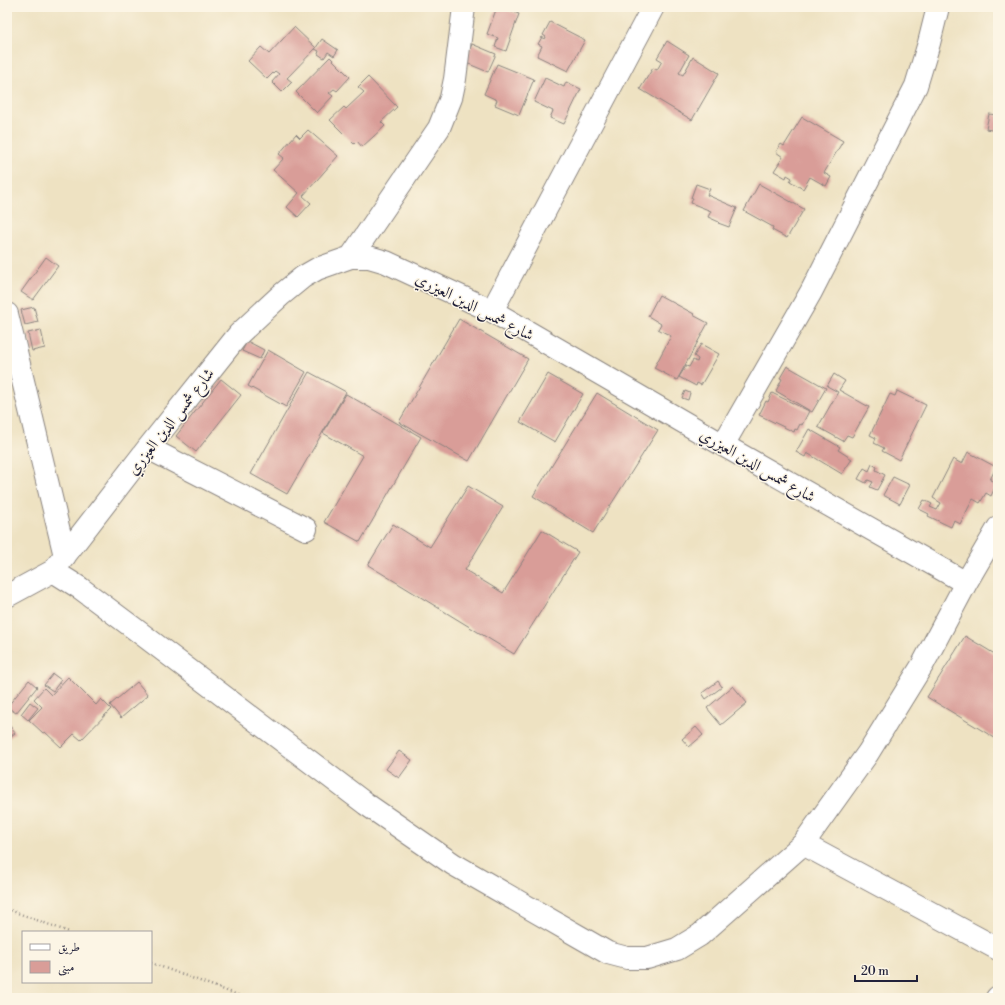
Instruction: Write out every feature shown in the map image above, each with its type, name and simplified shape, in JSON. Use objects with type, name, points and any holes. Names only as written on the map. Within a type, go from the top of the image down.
[{"type":"street","points":[[351,257],[439,128],[451,98],[455,79],[464,7]]},
{"type":"street","points":[[492,311],[653,7]]},
{"type":"street","points":[[723,445],[811,292],[916,86],[938,7]]},
{"type":"street","name":"شارع شمس الدين العيزري","points":[[7,596],[59,564],[148,448],[239,334],[303,277],[317,269],[351,257],[369,257],[386,262],[492,311],[723,445],[966,583]]},
{"type":"street","points":[[7,314],[59,564],[80,588],[366,804],[453,864],[580,937],[608,952],[627,958],[647,958],[677,949],[700,934],[803,844],[880,734],[923,664],[966,583],[998,528]]},
{"type":"street","points":[[148,448],[306,529]]},
{"type":"street","points":[[803,844],[998,949]]},
{"type":"path","points":[[7,909],[66,931]]},
{"type":"path","points":[[152,963],[246,998]]},
{"type":"building","points":[[497,7],[519,14],[506,51],[495,47],[498,38],[487,34]]},
{"type":"building","points":[[550,22],[585,40],[568,71],[537,56],[542,46],[538,44],[542,37],[545,39],[546,37],[543,35]]},
{"type":"building","points":[[294,27],[316,48],[287,78],[292,82],[282,92],[272,82],[279,74],[275,71],[267,79],[248,61],[261,47],[269,54]]},
{"type":"building","points":[[322,39],[338,50],[334,56],[328,52],[324,58],[318,54],[319,51],[315,49]]},
{"type":"building","points":[[667,41],[689,55],[679,73],[683,75],[693,57],[719,73],[692,120],[640,89],[653,68],[657,70],[662,61],[657,58]]},
{"type":"building","points":[[472,44],[496,54],[488,72],[464,62]]},
{"type":"building","points":[[330,57],[350,77],[337,91],[334,89],[329,93],[333,96],[317,113],[296,92]]},
{"type":"building","points":[[497,64],[534,79],[519,115],[495,105],[497,100],[484,94]]},
{"type":"building","points":[[368,77],[397,107],[381,122],[385,126],[362,147],[357,141],[354,144],[330,120],[344,107],[346,109],[364,92],[358,87]]},
{"type":"building","points":[[545,78],[564,87],[566,82],[581,89],[564,124],[550,118],[553,111],[534,102]]},
{"type":"building","points":[[989,114],[998,115],[997,131],[986,129]]},
{"type":"building","points":[[802,117],[843,141],[824,173],[831,177],[826,186],[810,177],[803,189],[790,181],[792,178],[787,175],[786,178],[774,171],[783,157],[776,152],[781,144],[784,146]]},
{"type":"building","points":[[308,130],[338,156],[303,196],[311,203],[298,217],[287,207],[299,193],[273,170],[284,158],[279,154],[296,134],[300,138]]},
{"type":"building","points":[[696,184],[710,189],[707,195],[737,208],[729,227],[708,217],[711,211],[691,203],[693,198],[691,198]]},
{"type":"building","points":[[759,184],[804,209],[787,238],[772,230],[773,227],[744,211]]},
{"type":"building","points":[[46,257],[58,266],[33,300],[21,292]]},
{"type":"building","points":[[659,295],[708,323],[677,380],[654,368],[671,336],[658,329],[661,324],[648,316]]},
{"type":"building","points":[[34,307],[38,322],[25,325],[21,310]]},
{"type":"building","points":[[459,319],[528,359],[469,461],[399,422]]},
{"type":"building","points":[[41,330],[45,348],[32,351],[28,333]]},
{"type":"building","points":[[247,341],[264,350],[260,359],[242,351]]},
{"type":"building","points":[[701,344],[719,354],[701,385],[697,383],[696,386],[679,377],[686,366],[689,367],[693,360],[697,362],[698,359],[694,356]]},
{"type":"building","points":[[268,350],[306,372],[286,407],[248,386]]},
{"type":"building","points":[[787,366],[826,388],[812,412],[776,391],[782,379],[780,378]]},
{"type":"building","points":[[309,372],[346,392],[287,494],[251,474]]},
{"type":"building","points":[[548,374],[583,394],[555,442],[520,422]]},
{"type":"building","points":[[834,374],[845,381],[839,390],[869,407],[852,437],[847,435],[843,441],[818,427],[838,392],[827,386]]},
{"type":"building","points":[[221,379],[241,395],[196,452],[176,436]]},
{"type":"building","points":[[685,391],[690,393],[688,400],[682,398]]},
{"type":"building","points":[[897,391],[926,405],[899,460],[882,451],[884,448],[874,443],[876,438],[870,435],[890,394],[895,396]]},
{"type":"building","points":[[597,393],[658,430],[593,533],[533,496]]},
{"type":"building","points":[[772,393],[809,411],[802,425],[800,424],[794,432],[759,415]]},
{"type":"building","points":[[346,394],[421,437],[360,542],[324,522],[363,456],[323,433]]},
{"type":"building","points":[[809,429],[840,447],[838,450],[852,459],[842,474],[807,453],[805,457],[796,452]]},
{"type":"building","points":[[968,452],[996,467],[990,480],[997,483],[991,496],[986,493],[980,503],[973,499],[960,524],[954,520],[951,527],[928,516],[929,514],[919,509],[924,500],[932,504],[930,507],[937,510],[941,503],[933,498],[953,459],[962,464]]},
{"type":"building","points":[[872,464],[877,467],[876,470],[885,475],[877,490],[870,487],[873,482],[868,480],[866,483],[858,479],[864,468],[869,471]]},
{"type":"building","points":[[893,477],[910,485],[900,504],[883,495]]},
{"type":"building","points":[[468,486],[503,507],[465,570],[503,593],[542,530],[578,552],[514,654],[368,565],[393,524],[430,547]]},
{"type":"building","points":[[965,636],[998,656],[998,740],[927,697]]},
{"type":"building","points":[[53,674],[61,680],[53,691],[44,685]]},
{"type":"building","points":[[68,677],[96,705],[101,699],[111,709],[81,740],[74,734],[61,747],[29,720],[42,707],[34,699],[44,688],[51,695]]},
{"type":"building","points":[[29,680],[37,687],[16,713],[7,707]]},
{"type":"building","points":[[718,681],[722,687],[706,699],[702,693]]},
{"type":"building","points":[[137,682],[148,695],[121,718],[110,705]]},
{"type":"building","points":[[733,686],[747,703],[721,725],[707,708]]},
{"type":"building","points":[[30,702],[38,708],[28,720],[21,714]]},
{"type":"building","points":[[7,722],[15,733],[7,739]]},
{"type":"building","points":[[696,727],[703,735],[689,747],[682,739]]},
{"type":"building","points":[[399,751],[412,760],[399,778],[386,769]]}]
